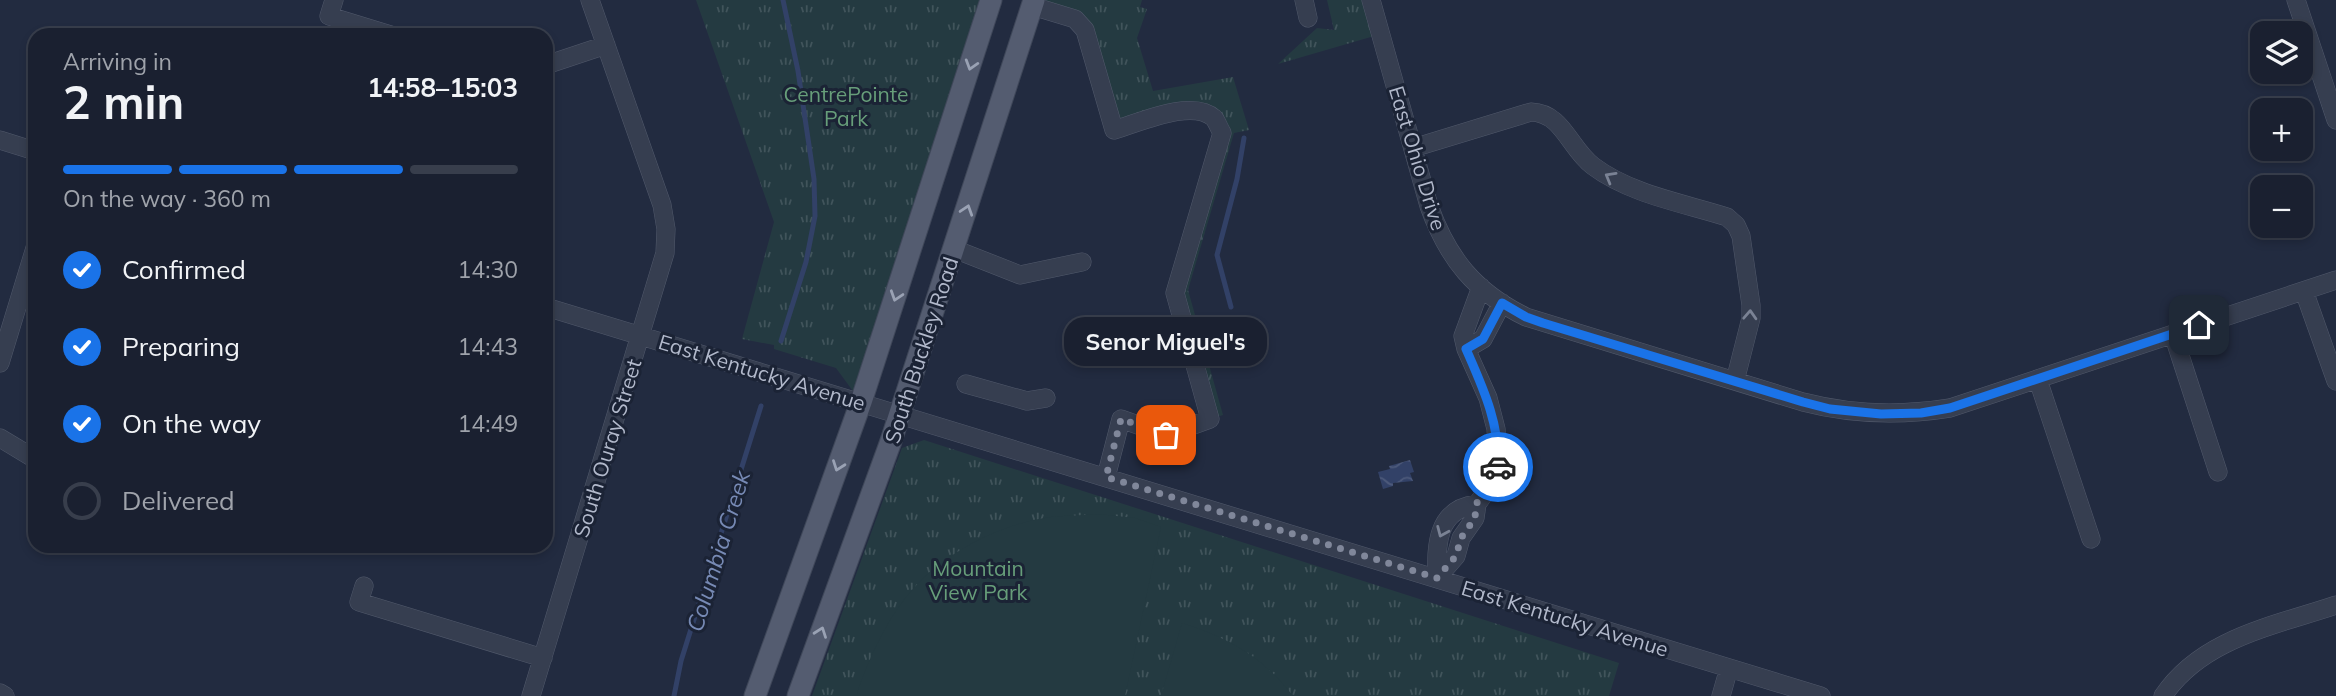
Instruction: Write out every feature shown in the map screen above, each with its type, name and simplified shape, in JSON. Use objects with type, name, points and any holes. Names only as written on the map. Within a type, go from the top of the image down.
[{"type":"main road","name":"South Buckley Road","points":[[755,696],[861,402],[991,0]]},
{"type":"main road","name":"South Buckley Road","points":[[798,696],[900,414],[1033,3]]},
{"type":"street","points":[[334,0],[330,16],[369,28]]},
{"type":"street","name":"South Ouray Street","points":[[531,696],[642,336],[663,262],[666,229],[662,205],[590,0]]},
{"type":"street","points":[[1304,0],[1308,18]]},
{"type":"street","name":"East Ohio Drive","points":[[1371,0],[1438,232],[1451,255],[1481,287],[1526,317],[1543,323],[1830,409],[1890,415],[1950,408],[2336,280]]},
{"type":"street","points":[[2296,0],[2336,120]]},
{"type":"street","points":[[1033,3],[1075,19],[1085,30],[1114,130],[1185,109],[1200,110],[1214,119],[1222,133],[1175,293],[1210,419],[1166,435],[1121,419],[1106,477]]},
{"type":"street","points":[[553,63],[606,44]]},
{"type":"street","points":[[1413,148],[1531,112],[1543,113],[1561,125],[1583,158],[1611,180],[1727,217],[1736,225],[1741,236],[1751,305],[1751,318],[1735,381]]},
{"type":"street","points":[[0,140],[28,149]]},
{"type":"street","points":[[954,250],[1020,275],[1083,262]]},
{"type":"street","points":[[0,363],[28,271]]},
{"type":"street","points":[[1437,578],[1456,556],[1461,538],[1475,518],[1476,504],[1496,478],[1499,448],[1488,398],[1462,336],[1481,287]]},
{"type":"street","points":[[2304,291],[2336,381]]},
{"type":"street","points":[[1466,349],[1483,339],[1502,303]]},
{"type":"street","name":"East Kentucky Avenue","points":[[553,309],[1821,696]]},
{"type":"street","points":[[2173,334],[2218,472]]},
{"type":"street","points":[[2038,380],[2091,538]]},
{"type":"street","points":[[967,384],[1027,401],[1046,398]]},
{"type":"street","points":[[0,438],[28,456]]},
{"type":"street","points":[[364,586],[359,602],[543,658]]},
{"type":"street","points":[[2163,696],[2192,663],[2209,651],[2235,639],[2336,605]]},
{"type":"street","points":[[1721,696],[1729,668]]},
{"type":"green space","name":"CentrePointe Park","points":[[696,0],[991,0],[861,402],[836,368],[774,349],[774,345],[742,339],[774,222]]},
{"type":"green space","points":[[1034,0],[1142,0],[1140,7],[1147,9],[1137,38],[1153,91],[1233,77],[1249,130],[1234,133],[1188,290],[1223,415],[1210,419],[1175,293],[1221,132],[1200,111],[1114,130],[1085,30]]},
{"type":"green space","points":[[1327,0],[1371,0],[1381,34],[1278,64],[1317,28],[1334,30]]},
{"type":"green space","name":"Mountain View Park","points":[[924,440],[1619,663],[1609,696],[812,696],[902,448]]},
{"type":"green space","points":[[1098,514],[1135,518],[1161,527],[1125,696],[866,696],[857,693],[874,651],[895,612],[925,576],[939,565],[970,544],[1022,523],[1053,517]]},
{"type":"green space","points":[[1182,623],[1215,635],[1244,650],[1270,670],[1293,696],[1161,696]]},
{"type":"water","points":[[1410,460],[1414,472],[1410,473],[1413,481],[1393,483],[1393,486],[1383,489],[1378,472]]},
{"type":"waterway","name":"Columbia Creek","points":[[781,341],[806,262],[815,216],[814,179],[798,71],[783,0]]},
{"type":"waterway","points":[[1231,307],[1217,255],[1237,179],[1244,138]]},
{"type":"waterway","name":"Columbia Creek","points":[[674,696],[681,661],[761,406]]},
{"type":"way so far","points":[[1166,435],[1121,419],[1106,477],[1437,578],[1456,556],[1461,538],[1475,518],[1476,504],[1496,478],[1498,467]]},
{"type":"place","name":"Senor Miguel's","points":[[1166,435]]},
{"type":"route","points":[[1498,467],[1499,448],[1488,398],[1466,349],[1483,339],[1502,303],[1543,323],[1803,402],[1830,409],[1890,415],[1921,413],[1979,400],[2199,325]]}]
